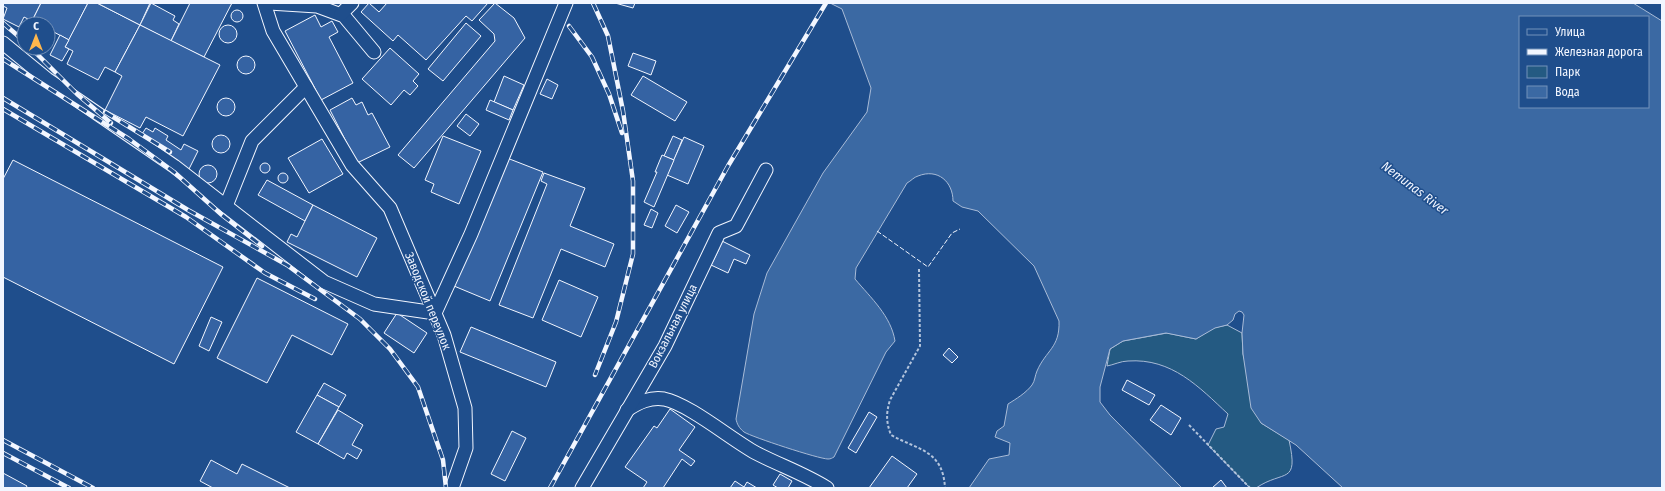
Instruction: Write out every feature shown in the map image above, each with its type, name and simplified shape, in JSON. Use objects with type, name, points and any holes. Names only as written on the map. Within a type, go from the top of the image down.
[{"type":"street","name":"Заводской переулок","points":[[264,3],[273,31],[352,165],[390,208],[444,335],[465,408],[466,448],[452,488]]},
{"type":"street","points":[[269,3],[317,6],[341,14],[374,52]]},
{"type":"street","points":[[341,14],[352,3]]},
{"type":"street","points":[[3,43],[47,79],[174,166],[324,282],[374,304],[435,313],[471,234],[566,3]]},
{"type":"street","points":[[226,206],[252,141],[306,87]]},
{"type":"street","name":"Вокзальная улица","points":[[582,488],[665,346],[719,233],[736,226],[766,170]]},
{"type":"street","points":[[626,411],[640,401],[653,399],[665,400],[684,407],[756,452],[827,488]]},
{"type":"path","points":[[919,269],[920,346],[890,400],[887,410],[888,426],[891,435],[927,451],[940,466],[945,488]]},
{"type":"path","points":[[1189,425],[1250,488]]},
{"type":"green space","points":[[1227,325],[1242,333],[1243,354],[1261,423],[1289,440],[1292,454],[1292,464],[1287,474],[1266,482],[1256,488],[1250,488],[1208,445],[1216,429],[1224,427],[1228,414],[1206,394],[1184,376],[1158,364],[1144,361],[1128,361],[1107,366],[1110,349],[1123,341],[1167,333],[1196,339],[1213,328]]},
{"type":"water","name":"Nemunas River","points":[[830,3],[1633,3],[1662,21],[1662,488],[1343,488],[1296,445],[1261,423],[1251,408],[1243,354],[1242,333],[1244,315],[1239,311],[1235,314],[1233,320],[1227,325],[1215,328],[1196,339],[1166,333],[1123,341],[1110,349],[1100,387],[1100,402],[1110,415],[1182,488],[969,488],[989,459],[1009,455],[1010,443],[995,437],[997,431],[1004,426],[1008,404],[1030,388],[1033,383],[1036,373],[1055,343],[1059,330],[1059,321],[1034,266],[978,211],[962,207],[953,201],[950,188],[947,183],[938,175],[932,174],[925,174],[907,183],[856,268],[855,279],[885,315],[893,332],[895,341],[886,352],[834,457],[831,459],[822,458],[772,443],[744,432],[738,426],[736,419],[754,314],[767,273],[823,173],[867,112],[871,88],[842,9]]},
{"type":"building","points":[[3,3],[41,3],[34,16],[16,16],[16,26],[3,19],[7,8],[3,6]]},
{"type":"building","points":[[41,3],[88,3],[69,40],[56,33],[56,16],[34,16]]},
{"type":"building","points":[[88,3],[97,3],[140,25],[115,72],[105,67],[98,80],[67,64],[73,51],[65,47]]},
{"type":"building","points":[[97,3],[150,3],[140,25]]},
{"type":"building","points":[[151,3],[175,16],[173,20],[179,24],[171,41],[140,25]]},
{"type":"building","points":[[190,3],[232,3],[204,57],[171,41]]},
{"type":"building","points":[[369,3],[379,12],[387,3],[488,3],[472,21],[466,16],[426,60],[398,35],[393,41],[361,12]]},
{"type":"building","points":[[495,3],[514,18],[525,38],[414,168],[398,155],[495,41],[494,34],[479,20]]},
{"type":"building","points":[[615,3],[635,3],[633,8]]},
{"type":"building","points":[[235,10],[239,10],[243,16],[239,22],[235,22],[231,18],[231,14]]},
{"type":"building","points":[[315,15],[321,27],[332,21],[338,32],[329,37],[353,83],[321,100],[285,31]]},
{"type":"building","points":[[466,23],[481,36],[443,81],[428,69]]},
{"type":"building","points":[[140,25],[220,65],[183,136],[146,117],[140,128],[105,110],[122,76],[115,72]]},
{"type":"building","points":[[228,25],[234,28],[237,34],[234,40],[228,43],[222,40],[219,34],[222,28]]},
{"type":"building","points":[[60,35],[69,40],[65,47],[69,49],[62,61],[52,56],[56,56],[56,43]]},
{"type":"building","points":[[390,48],[419,74],[413,81],[418,86],[410,95],[404,90],[391,105],[362,79]]},
{"type":"building","points":[[633,53],[656,61],[651,75],[628,66]]},
{"type":"building","points":[[246,56],[252,59],[255,65],[252,71],[246,74],[240,71],[237,65],[240,59]]},
{"type":"building","points":[[504,76],[524,85],[513,110],[494,102]]},
{"type":"building","points":[[643,76],[687,102],[675,121],[631,95]]},
{"type":"building","points":[[547,79],[558,85],[552,99],[540,94]]},
{"type":"building","points":[[226,98],[232,101],[235,107],[232,113],[226,116],[220,113],[217,107],[220,101]]},
{"type":"building","points":[[352,98],[356,105],[362,102],[368,115],[372,113],[390,147],[357,163],[330,110]]},
{"type":"building","points":[[490,100],[513,110],[509,120],[486,110]]},
{"type":"building","points":[[466,114],[479,124],[470,136],[457,126]]},
{"type":"building","points":[[146,128],[153,132],[155,128],[168,136],[166,140],[181,150],[184,144],[198,151],[188,171],[140,137]]},
{"type":"building","points":[[221,135],[227,138],[230,144],[227,150],[221,153],[215,150],[212,144],[215,138]]},
{"type":"building","points":[[443,136],[481,151],[459,204],[431,192],[434,184],[425,180]]},
{"type":"building","points":[[673,136],[682,140],[674,160],[664,156]]},
{"type":"building","points":[[684,137],[704,146],[688,184],[667,175]]},
{"type":"building","points":[[322,139],[343,174],[309,193],[288,158]]},
{"type":"building","points":[[662,155],[674,160],[654,207],[644,202],[657,172],[655,172]]},
{"type":"building","points":[[507,158],[543,172],[490,301],[454,286]]},
{"type":"building","points":[[13,160],[223,267],[174,364],[3,277],[3,179]]},
{"type":"building","points":[[263,163],[267,163],[269,164],[269,172],[263,173],[260,170],[260,166]]},
{"type":"building","points":[[208,165],[214,168],[217,174],[214,180],[208,183],[202,180],[199,174],[202,168]]},
{"type":"building","points":[[281,173],[285,173],[287,174],[287,182],[281,183],[278,180],[278,176]]},
{"type":"building","points":[[544,173],[585,188],[570,226],[614,244],[605,267],[561,249],[533,318],[499,305],[547,184],[541,181]]},
{"type":"building","points":[[267,180],[313,205],[305,221],[258,195]]},
{"type":"building","points":[[313,205],[377,238],[357,277],[287,242],[291,234],[297,237]]},
{"type":"building","points":[[676,205],[689,212],[677,233],[665,226]]},
{"type":"building","points":[[651,209],[658,213],[652,228],[644,225]]},
{"type":"building","points":[[720,240],[750,255],[746,264],[734,259],[728,273],[711,265],[719,249],[716,248]]},
{"type":"building","points":[[257,278],[348,324],[332,355],[292,335],[267,383],[217,358]]},
{"type":"building","points":[[559,280],[598,297],[581,337],[542,320]]},
{"type":"building","points":[[397,313],[427,333],[414,353],[384,333]]},
{"type":"building","points":[[211,317],[222,322],[209,351],[199,346]]},
{"type":"building","points":[[471,327],[556,362],[546,387],[460,352]]},
{"type":"building","points":[[949,348],[958,357],[952,363],[943,355]]},
{"type":"building","points":[[1127,380],[1155,395],[1149,405],[1122,390]]},
{"type":"building","points":[[324,383],[346,395],[339,407],[317,395]]},
{"type":"building","points":[[317,395],[339,407],[318,444],[296,432]]},
{"type":"building","points":[[1161,405],[1181,418],[1171,435],[1150,420]]},
{"type":"building","points":[[670,409],[695,427],[679,450],[695,461],[691,466],[682,459],[663,488],[643,488],[647,482],[625,467],[654,426],[657,428]]},
{"type":"building","points":[[338,410],[363,425],[352,445],[362,450],[357,459],[347,453],[344,459],[318,444]]},
{"type":"building","points":[[869,412],[877,417],[856,453],[848,448]]},
{"type":"building","points":[[512,431],[526,438],[505,481],[491,474]]},
{"type":"building","points":[[892,456],[917,474],[907,488],[869,488]]},
{"type":"building","points":[[211,460],[237,474],[242,464],[290,488],[213,488],[200,481]]},
{"type":"building","points":[[3,473],[27,486],[26,488],[3,488]]},
{"type":"building","points":[[780,474],[792,481],[788,488],[778,488],[773,485]]},
{"type":"building","points":[[1221,480],[1227,488],[1212,488]]},
{"type":"building","points":[[735,481],[744,487],[747,482],[757,488],[730,488]]},
{"type":"railway","points":[[593,3],[608,36],[623,111],[633,181],[633,254],[616,322],[595,375]]},
{"type":"railway","points":[[550,488],[728,166],[826,3]]},
{"type":"railway","points":[[3,23],[16,34]]},
{"type":"railway","points":[[569,26],[592,57],[609,94],[622,133]]},
{"type":"railway","points":[[39,56],[77,94],[111,123]]},
{"type":"railway","points":[[3,59],[129,139],[174,172],[222,215],[262,246]]},
{"type":"railway","points":[[3,98],[188,210],[287,265],[360,319],[390,349],[418,387],[443,460],[446,488]]},
{"type":"railway","points":[[3,109],[186,217],[265,273],[315,299]]},
{"type":"railway","points":[[105,112],[170,152]]},
{"type":"railway","points":[[3,440],[93,488]]},
{"type":"railway","points":[[3,453],[69,488]]},
{"type":"fence","points":[[877,231],[928,267],[952,233],[960,229]]}]
